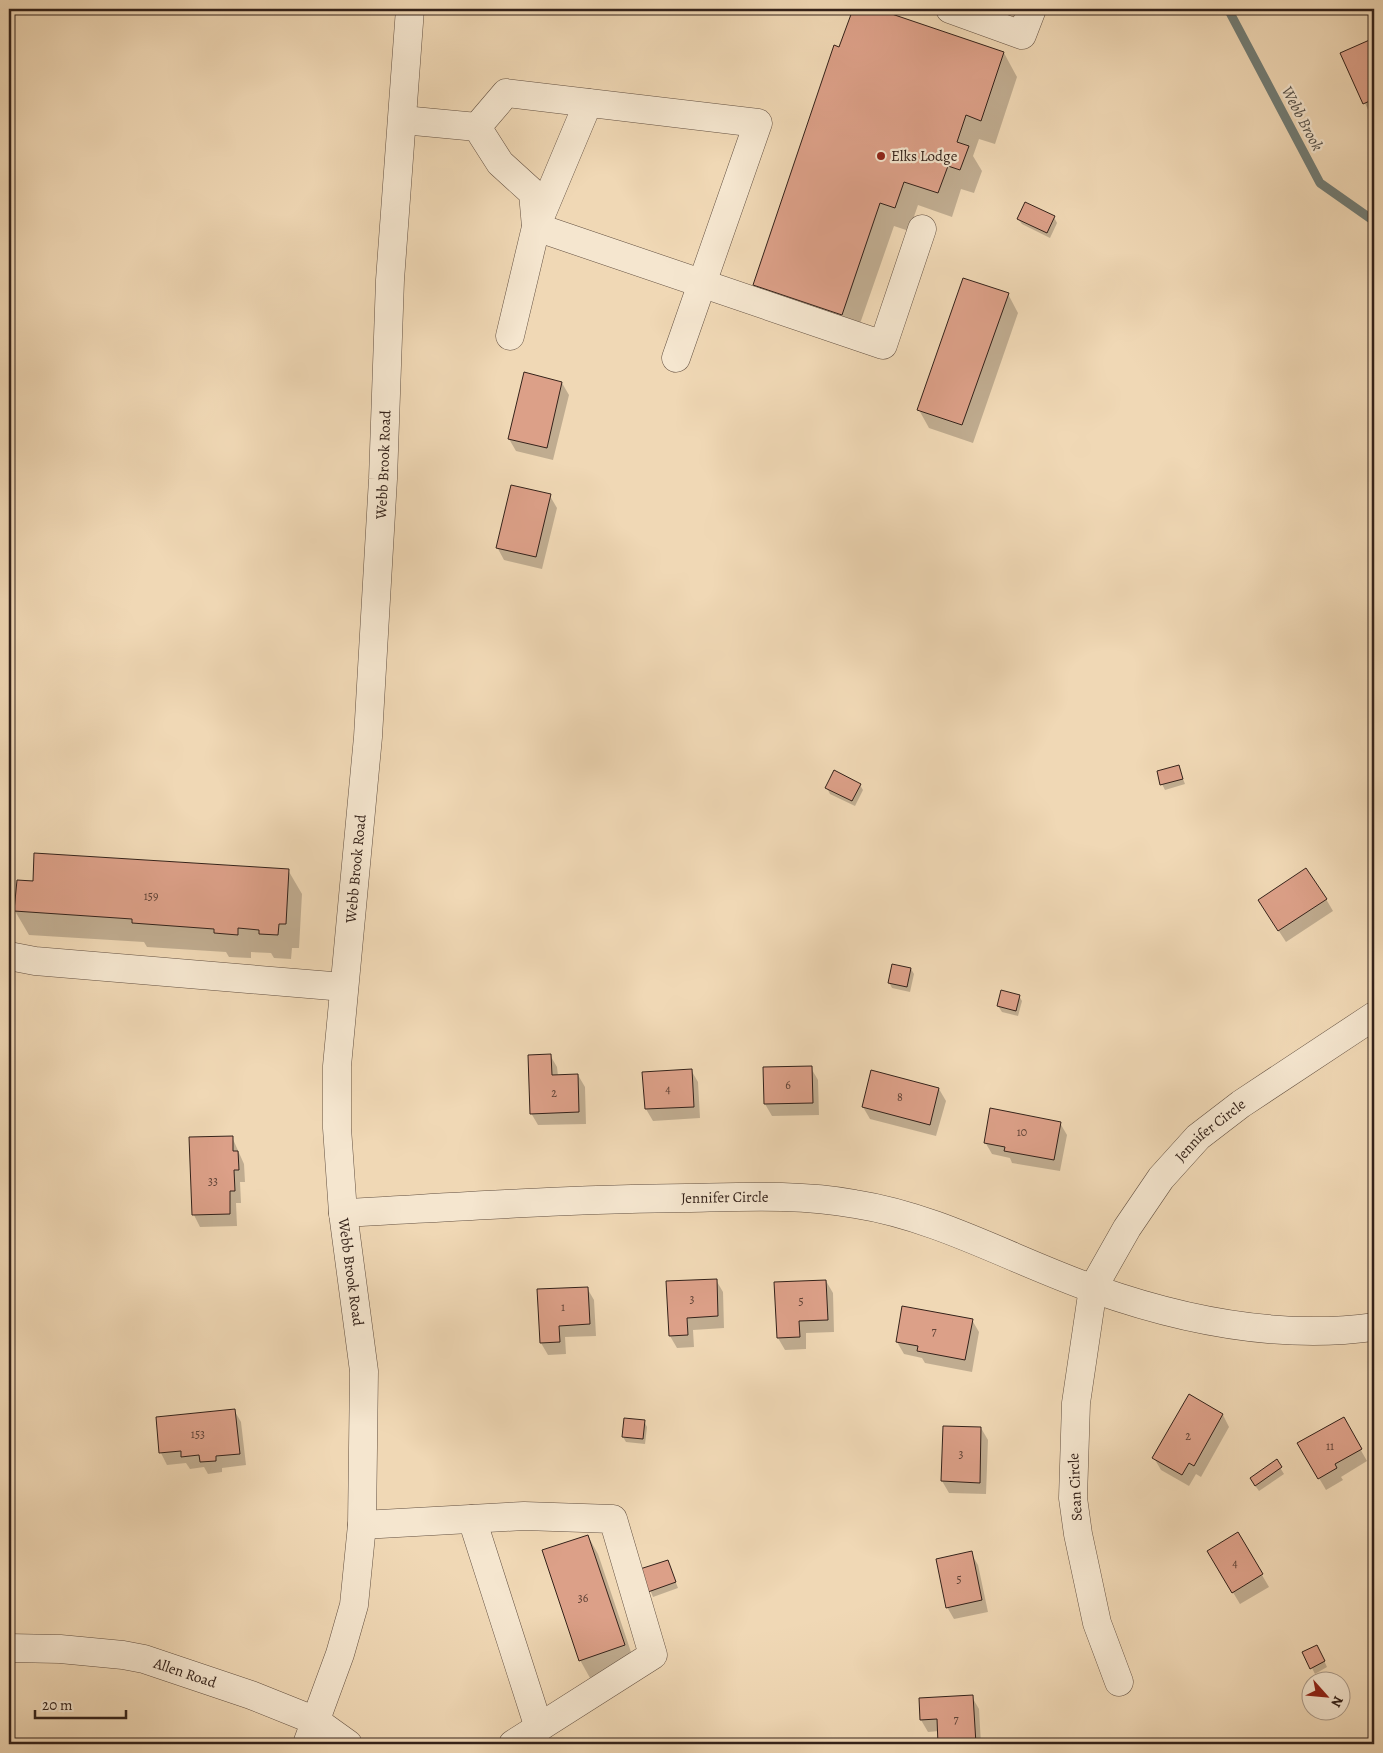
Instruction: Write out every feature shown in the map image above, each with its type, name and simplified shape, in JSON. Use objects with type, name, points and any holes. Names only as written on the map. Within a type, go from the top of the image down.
[{"type":"street","name":"Webb Brook Road","points":[[311,1733],[340,1654],[354,1605],[362,1525],[364,1371],[343,1213],[337,1128],[337,1066],[368,736],[383,479],[390,280],[410,9]]},
{"type":"street","points":[[950,9],[1022,35],[1032,9]]},
{"type":"street","points":[[477,126],[506,93],[758,123],[676,358]]},
{"type":"street","points":[[510,336],[536,227],[588,103]]},
{"type":"street","points":[[403,120],[477,126]]},
{"type":"street","points":[[477,126],[500,163],[533,193],[536,227]]},
{"type":"street","points":[[536,227],[883,346],[922,229]]},
{"type":"street","points":[[9,956],[35,961],[344,987]]},
{"type":"street","name":"Jennifer Circle","points":[[1093,1288],[1127,1228],[1161,1178],[1198,1137],[1241,1104],[1374,1016]]},
{"type":"street","name":"Jennifer Circle","points":[[343,1213],[618,1198],[798,1198],[855,1204],[911,1216],[1093,1288],[1148,1306],[1236,1327],[1317,1332],[1374,1327]]},
{"type":"street","name":"Sean Circle","points":[[1093,1288],[1076,1403],[1073,1498],[1078,1534],[1097,1623],[1119,1682]]},
{"type":"street","points":[[362,1525],[524,1516],[613,1519],[653,1655],[513,1744]]},
{"type":"street","points":[[472,1519],[539,1728]]},
{"type":"street","name":"Allen Road","points":[[9,1648],[60,1649],[144,1659],[251,1695],[311,1733],[348,1744]]},
{"type":"building","name":"Elks Lodge","points":[[853,9],[877,9],[1004,52],[981,121],[966,115],[957,142],[969,146],[960,170],[948,166],[938,193],[904,182],[895,208],[880,203],[842,315],[753,285],[834,45],[839,47]]},
{"type":"building","points":[[1374,38],[1374,99],[1363,104],[1340,53]]},
{"type":"building","points":[[1025,202],[1055,216],[1047,233],[1017,219]]},
{"type":"building","points":[[963,278],[1009,293],[962,425],[917,410]]},
{"type":"building","points":[[524,372],[562,382],[547,448],[508,439]]},
{"type":"building","points":[[511,485],[551,494],[536,557],[496,548]]},
{"type":"building","points":[[1179,765],[1183,779],[1160,785],[1157,771]]},
{"type":"building","points":[[834,770],[861,784],[852,801],[825,788]]},
{"type":"building","points":[[34,853],[289,869],[286,924],[279,924],[278,935],[259,934],[259,930],[238,928],[238,935],[214,933],[214,929],[132,923],[132,919],[14,911],[17,880],[33,881]]},
{"type":"building","points":[[1306,868],[1327,899],[1278,931],[1258,900]]},
{"type":"building","points":[[892,964],[911,968],[907,987],[888,983]]},
{"type":"building","points":[[1001,990],[1020,995],[1016,1011],[997,1006]]},
{"type":"building","points":[[551,1054],[552,1075],[578,1074],[579,1112],[530,1114],[528,1055]]},
{"type":"building","points":[[812,1066],[813,1103],[764,1104],[763,1067]]},
{"type":"building","points":[[692,1069],[694,1107],[645,1109],[642,1072]]},
{"type":"building","points":[[871,1070],[939,1088],[930,1125],[862,1107]]},
{"type":"building","points":[[990,1108],[1061,1122],[1054,1160],[1004,1151],[1005,1147],[984,1143]]},
{"type":"building","points":[[233,1136],[233,1151],[238,1151],[239,1170],[234,1170],[235,1191],[230,1191],[230,1214],[192,1215],[189,1137]]},
{"type":"building","points":[[717,1279],[718,1316],[687,1318],[688,1335],[669,1336],[666,1281]]},
{"type":"building","points":[[826,1280],[828,1320],[799,1321],[800,1337],[777,1338],[774,1282]]},
{"type":"building","points":[[588,1287],[590,1324],[559,1326],[560,1342],[540,1343],[537,1289]]},
{"type":"building","points":[[902,1306],[973,1319],[965,1360],[917,1351],[918,1346],[896,1342]]},
{"type":"building","points":[[1189,1394],[1223,1414],[1194,1466],[1189,1463],[1182,1475],[1152,1458]]},
{"type":"building","points":[[235,1409],[240,1454],[216,1456],[216,1461],[200,1462],[199,1455],[181,1457],[181,1451],[159,1453],[156,1417]]},
{"type":"building","points":[[1344,1417],[1362,1449],[1335,1464],[1337,1468],[1318,1479],[1297,1443]]},
{"type":"building","points":[[624,1418],[645,1420],[643,1439],[622,1437]]},
{"type":"building","points":[[943,1426],[981,1427],[980,1483],[941,1481]]},
{"type":"building","points":[[1277,1459],[1282,1467],[1255,1486],[1250,1478]]},
{"type":"building","points":[[1238,1532],[1263,1574],[1232,1593],[1207,1551]]},
{"type":"building","points":[[588,1535],[625,1645],[579,1661],[542,1550]]},
{"type":"building","points":[[972,1551],[982,1600],[946,1608],[936,1559]]},
{"type":"building","points":[[668,1560],[676,1582],[648,1592],[640,1569]]},
{"type":"building","points":[[1317,1645],[1325,1661],[1310,1669],[1302,1652]]},
{"type":"building","points":[[973,1695],[976,1744],[938,1744],[937,1719],[920,1720],[919,1698]]},
{"type":"waterway","name":"Webb Brook","points":[[1228,9],[1320,183],[1374,221]]},
{"type":"place","name":"Elks Lodge","points":[[881,156]]}]
